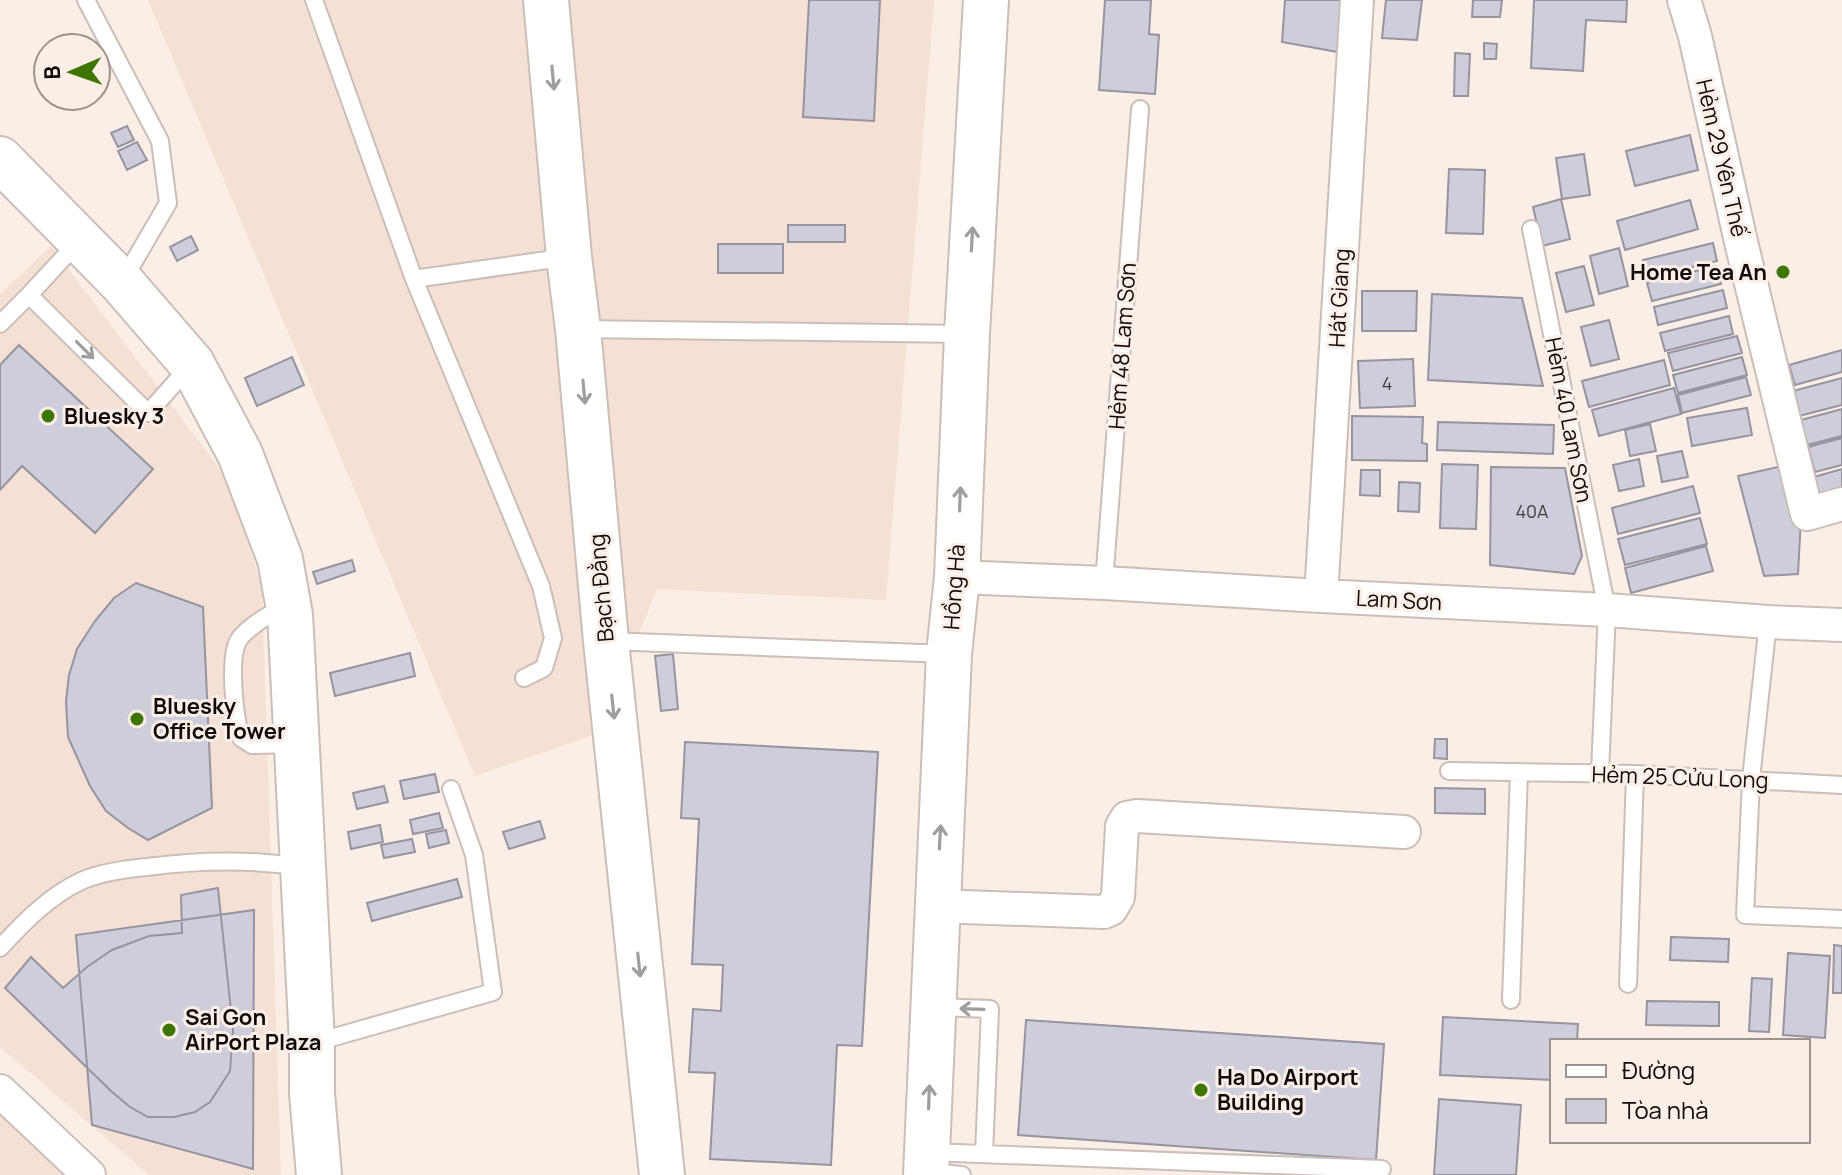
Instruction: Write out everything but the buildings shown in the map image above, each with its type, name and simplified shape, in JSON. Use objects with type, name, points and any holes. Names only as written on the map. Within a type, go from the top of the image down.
[{"type":"main road","name":"Bạch Đằng","points":[[546,0],[606,641],[662,1175]]},
{"type":"main road","name":"Hồng Hà","points":[[935,1168],[932,1007],[936,906],[949,654],[957,577],[986,0]]},
{"type":"main road","points":[[0,159],[122,283],[192,364],[240,454],[280,559],[288,603],[312,1043],[312,1093],[319,1175]]},
{"type":"street","name":"Hát Giang","points":[[1321,596],[1357,0]]},
{"type":"street","name":"Hẻm 29 Yên Thế","points":[[1684,0],[1807,514],[1842,504]]},
{"type":"street","name":"Lam Sơn","points":[[957,577],[1842,625]]},
{"type":"street","points":[[936,906],[1104,912],[1111,909],[1118,897],[1122,826],[1127,818],[1137,816],[1404,832]]},
{"type":"street","points":[[0,1091],[89,1175]]},
{"type":"lane","points":[[86,0],[160,141],[168,203],[122,283]]},
{"type":"lane","points":[[314,0],[414,279],[541,586],[553,638],[544,668],[524,678]]},
{"type":"lane","name":"Hẻm 48 Lam Sơn","points":[[1104,583],[1140,109]]},
{"type":"lane","name":"Hẻm 40 Lam Sơn","points":[[1531,229],[1607,610],[1600,773]]},
{"type":"lane","points":[[0,324],[79,241]]},
{"type":"lane","points":[[414,279],[569,257]]},
{"type":"lane","points":[[29,295],[148,413],[192,364]]},
{"type":"lane","points":[[578,329],[967,334]]},
{"type":"lane","points":[[288,603],[239,639],[233,659],[235,718],[241,738],[252,745],[296,744]]},
{"type":"lane","points":[[1768,622],[1751,779],[1745,915],[1842,919]]},
{"type":"lane","points":[[606,641],[949,654]]},
{"type":"lane","name":"Hẻm 25 Cửu Long","points":[[1449,771],[1635,774],[1842,785]]},
{"type":"lane","points":[[1511,1000],[1519,772]]},
{"type":"lane","points":[[1628,984],[1635,774]]},
{"type":"lane","points":[[312,1043],[493,992],[474,855],[451,789]]},
{"type":"lane","points":[[0,948],[33,914],[56,896],[82,880],[108,873],[224,860],[303,867]]},
{"type":"lane","points":[[932,1007],[990,1009],[984,1154]]},
{"type":"lane","points":[[935,1168],[984,1154],[1382,1169]]},
{"type":"shaded area","points":[[148,0],[934,0],[886,600],[657,589],[599,733],[475,776]]},
{"type":"shaded area","points":[[51,246],[229,481],[262,588],[281,1175],[149,1175],[0,1047],[0,294]]},
{"type":"shaded area","points":[[0,1112],[68,1175],[0,1175]]},
{"type":"place","name":"Home Tea An","points":[[1783,272]]},
{"type":"place","name":"Bluesky 3","points":[[48,416]]},
{"type":"place","name":"Bluesky Office Tower","points":[[137,719]]},
{"type":"place","name":"Sai Gon AirPort Plaza","points":[[169,1030]]},
{"type":"place","name":"Ha Do Airport Building","points":[[1201,1090]]}]
